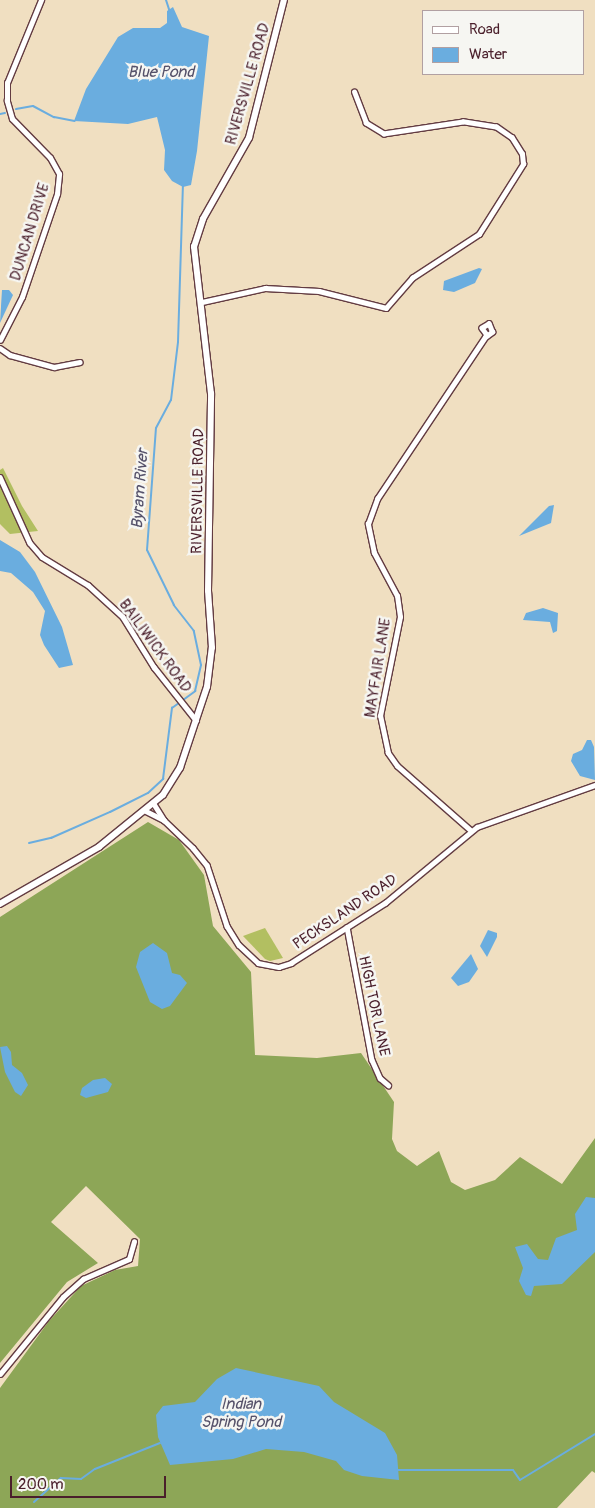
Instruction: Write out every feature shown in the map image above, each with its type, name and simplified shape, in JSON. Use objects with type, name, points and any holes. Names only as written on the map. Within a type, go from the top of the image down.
[{"type":"street","name":"DUNCAN DRIVE","points":[[0,340],[22,297],[57,194],[59,174],[12,119],[7,101],[6,83],[41,0]]},
{"type":"street","name":"RIVERSVILLE ROAD","points":[[0,904],[83,858],[154,804],[176,776],[196,720],[209,678],[212,648],[208,591],[212,394],[202,302],[195,262],[196,234],[249,138],[284,0]]},
{"type":"street","points":[[202,302],[265,288],[319,291],[386,308],[412,278],[479,234],[518,176],[523,164],[522,154],[512,138],[496,127],[481,123],[463,122],[384,134],[366,123],[354,92]]},
{"type":"street","name":"MAYFAIR LANE","points":[[471,831],[397,766],[388,753],[380,716],[400,617],[397,596],[374,553],[368,524],[377,499],[487,335]]},
{"type":"street","points":[[0,348],[10,356],[54,367],[80,362]]},
{"type":"street","name":"BAILIWICK ROAD","points":[[0,478],[30,544],[42,557],[88,585],[113,607],[174,694],[196,720]]},
{"type":"street","name":"PECKSLAND ROAD","points":[[154,804],[164,820],[202,858],[212,876],[227,926],[246,953],[258,963],[272,967],[291,963],[385,903],[471,831],[493,819],[595,785]]},
{"type":"street","name":"PECKSLAND ROAD","points":[[146,811],[164,820]]},
{"type":"street","name":"HIGH TOR LANE","points":[[347,927],[372,1060],[380,1078],[388,1085]]},
{"type":"street","points":[[0,1374],[63,1297],[83,1279],[129,1259],[134,1242]]},
{"type":"green space","points":[[3,468],[22,506],[38,531],[10,534],[0,524],[0,470]]},
{"type":"green space","points":[[148,822],[179,840],[204,875],[213,926],[251,972],[255,1055],[317,1058],[361,1053],[394,1102],[392,1139],[397,1151],[417,1166],[439,1151],[451,1182],[465,1190],[495,1180],[520,1157],[562,1184],[595,1138],[595,1473],[592,1471],[557,1508],[0,1508],[0,1388],[49,1321],[81,1286],[115,1270],[138,1266],[140,1239],[86,1186],[51,1222],[98,1263],[67,1282],[0,1363],[0,917]]},
{"type":"green space","points":[[265,928],[283,958],[270,961],[265,959],[243,936]]},
{"type":"water","name":"Blue Pond","points":[[173,7],[182,27],[209,36],[197,151],[191,185],[183,187],[172,181],[164,170],[165,150],[157,117],[128,124],[74,121],[86,89],[118,37],[133,28],[160,28],[167,23],[167,11]]},
{"type":"water","points":[[479,268],[482,269],[475,283],[454,292],[443,290],[444,281]]},
{"type":"water","points":[[2,290],[9,290],[13,295],[0,323]]},
{"type":"water","points":[[554,505],[551,523],[519,536],[549,506]]},
{"type":"water","points":[[0,540],[20,552],[35,572],[62,627],[73,665],[59,668],[44,645],[40,635],[45,611],[33,592],[11,573],[0,571]]},
{"type":"water","points":[[543,608],[558,613],[557,631],[553,633],[550,622],[523,620],[526,613]]},
{"type":"water","points":[[587,740],[591,740],[594,747],[595,780],[580,776],[571,761],[573,754],[582,750]]},
{"type":"water","points":[[488,930],[497,933],[497,937],[487,957],[480,946]]},
{"type":"water","points":[[153,943],[167,953],[172,973],[180,975],[187,983],[170,1006],[162,1009],[150,1002],[136,967],[140,952]]},
{"type":"water","points":[[471,954],[478,969],[469,982],[458,986],[451,978]]},
{"type":"water","points":[[7,1046],[11,1052],[12,1065],[22,1073],[28,1085],[21,1096],[15,1092],[5,1072],[0,1047]]},
{"type":"water","points":[[105,1078],[112,1084],[108,1092],[86,1098],[80,1095],[82,1088],[93,1080]]},
{"type":"water","points":[[586,1197],[595,1198],[595,1252],[562,1284],[534,1286],[531,1296],[526,1295],[519,1281],[523,1268],[515,1247],[527,1244],[538,1259],[548,1260],[556,1238],[577,1230],[575,1214]]},
{"type":"water","name":"Indian Spring Pond","points":[[236,1368],[319,1386],[334,1402],[385,1433],[397,1455],[399,1480],[362,1476],[344,1470],[336,1461],[304,1452],[266,1449],[233,1459],[170,1465],[158,1437],[156,1415],[163,1406],[195,1402],[217,1379]]},
{"type":"waterway","name":"Byram River","points":[[166,0],[170,12]]},
{"type":"waterway","points":[[16,109],[33,106],[54,117],[75,121]]},
{"type":"waterway","points":[[0,114],[5,113]]},
{"type":"waterway","name":"Byram River","points":[[29,843],[51,838],[148,793],[163,779],[172,708],[195,691],[201,665],[194,631],[174,605],[147,550],[156,428],[171,400],[178,342],[183,185]]},
{"type":"waterway","points":[[397,1470],[513,1470],[520,1480],[595,1434]]},
{"type":"waterway","points":[[34,1502],[61,1478],[81,1479],[95,1469],[160,1443]]}]
